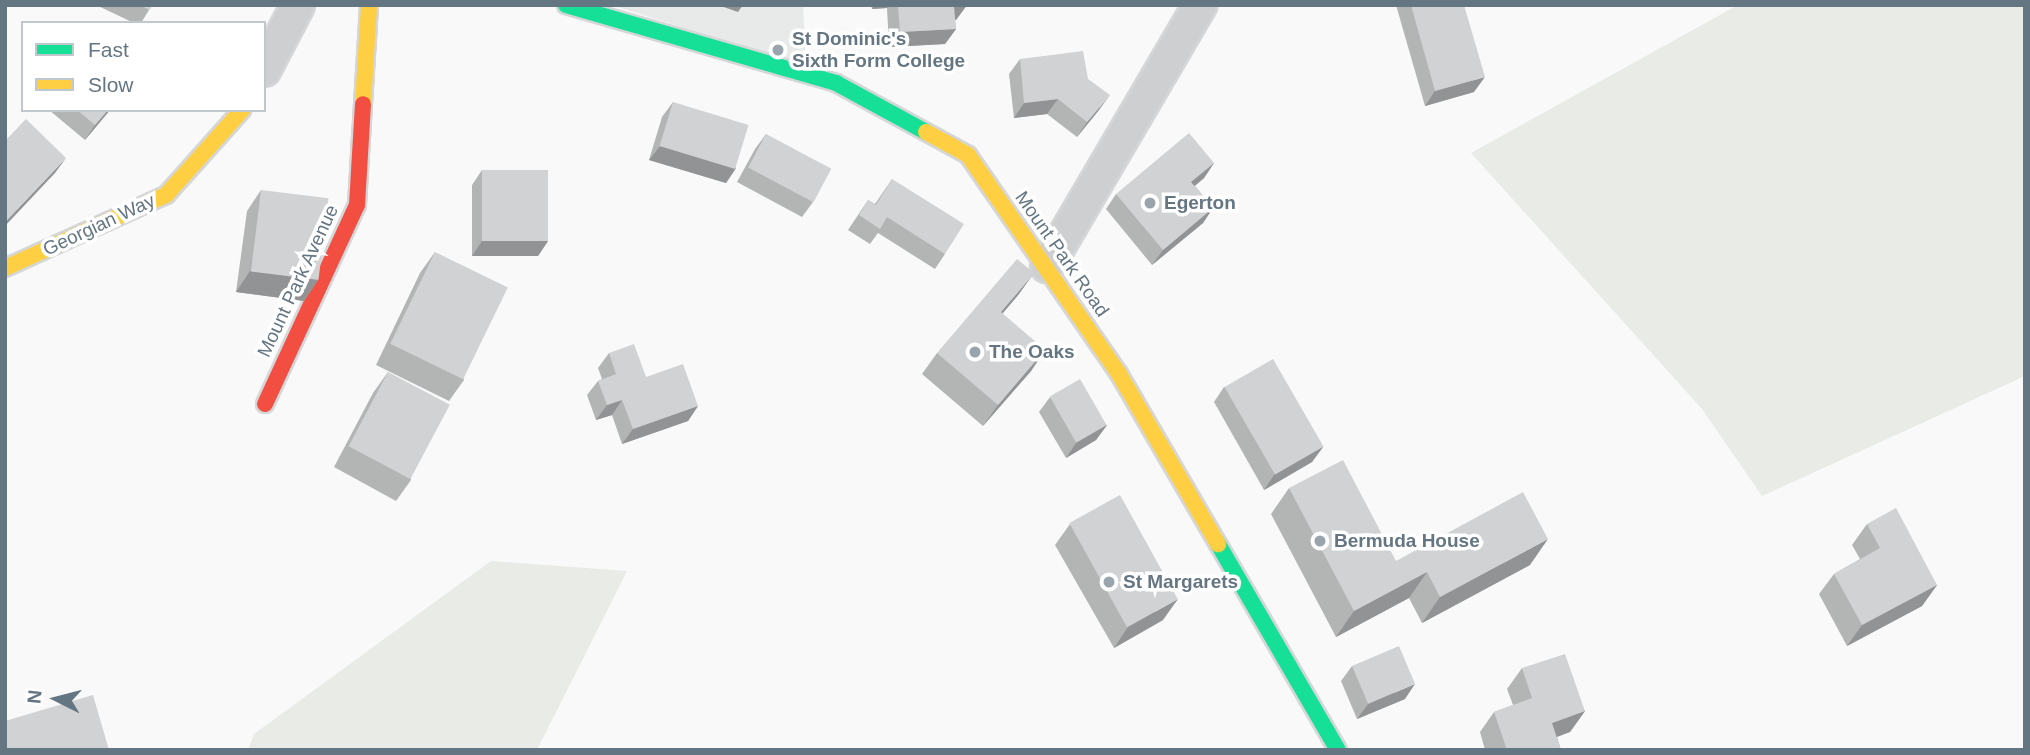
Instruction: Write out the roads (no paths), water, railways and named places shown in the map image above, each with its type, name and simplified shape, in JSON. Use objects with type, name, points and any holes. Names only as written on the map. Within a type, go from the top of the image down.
[{"type":"street","points":[[266,66],[298,5]]},
{"type":"street","name":"Mount Park Avenue","points":[[265,404],[357,205],[369,5]]},
{"type":"street","name":"Mount Park Road","points":[[566,5],[836,83],[968,155],[1047,266],[1132,396],[1338,750]]},
{"type":"street","points":[[1047,266],[1200,5]]},
{"type":"street","name":"Georgian Way","points":[[5,268],[166,195],[240,112]]},
{"type":"place","name":"St Dominic's Sixth Form College","points":[[778,50]]},
{"type":"place","name":"Egerton","points":[[1150,203]]},
{"type":"place","name":"The Oaks","points":[[975,352]]},
{"type":"place","name":"Bermuda House","points":[[1320,541]]},
{"type":"place","name":"St Margarets","points":[[1109,582]]}]
